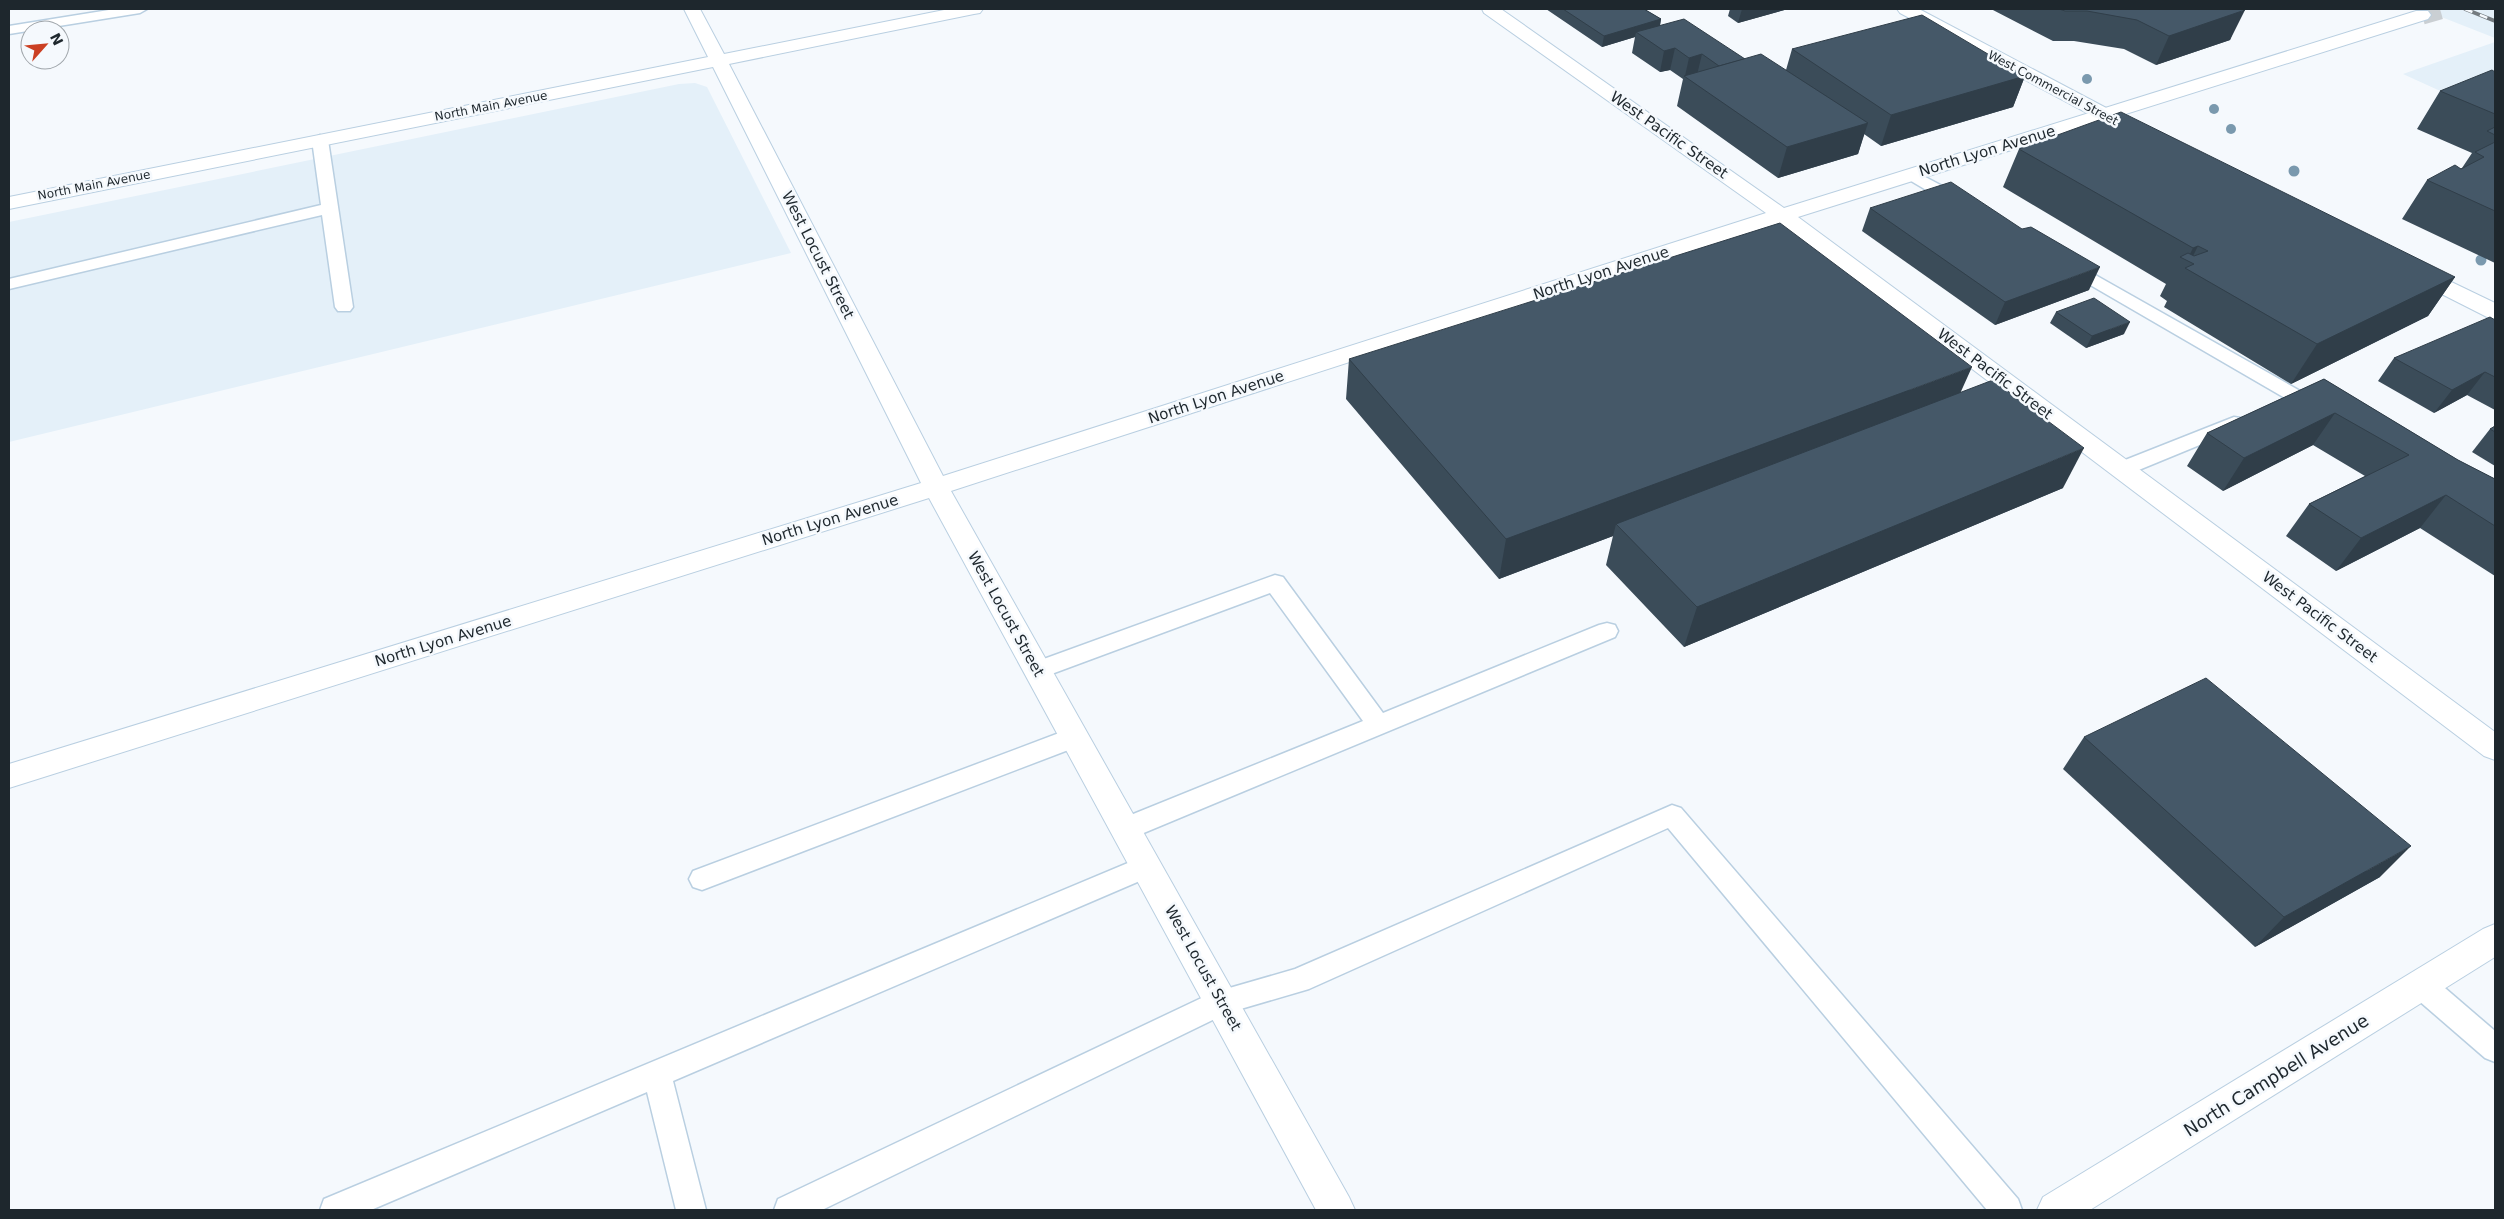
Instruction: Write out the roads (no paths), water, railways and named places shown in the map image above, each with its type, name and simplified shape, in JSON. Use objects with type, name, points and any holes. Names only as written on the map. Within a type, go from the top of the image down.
[{"type":"street","name":"West Locust Street","points":[[692,9],[936,487],[1336,1210]]},
{"type":"street","name":"North Main Avenue","points":[[9,202],[974,9]]},
{"type":"street","name":"West Pacific Street","points":[[1490,9],[1782,215],[2495,748]]},
{"type":"street","name":"West Commercial Street","points":[[1906,9],[2160,144]]},
{"type":"street","name":"North Lyon Avenue","points":[[9,776],[936,487],[1782,215],[2422,15]]},
{"type":"street","points":[[2398,263],[2495,312]]},
{"type":"street","name":"North Campbell Avenue","points":[[2056,1210],[2495,939]]},
{"type":"lane","points":[[9,30],[140,9]]},
{"type":"lane","points":[[320,140],[344,307]]},
{"type":"lane","points":[[1912,175],[1978,212]]},
{"type":"lane","points":[[9,284],[329,208]]},
{"type":"lane","points":[[2055,257],[2332,417]]},
{"type":"lane","points":[[2279,405],[2298,397]]},
{"type":"lane","points":[[2122,469],[2252,416]]},
{"type":"lane","points":[[1038,670],[1275,583],[1378,724]]},
{"type":"lane","points":[[1125,830],[1607,631]]},
{"type":"lane","points":[[702,879],[1075,737]]},
{"type":"lane","points":[[789,1210],[1222,1002],[1299,980],[1672,815],[2007,1210]]},
{"type":"lane","points":[[335,1210],[1146,866]]},
{"type":"lane","points":[[2421,985],[2495,1050]]},
{"type":"lane","points":[[657,1074],[691,1210]]},
{"type":"tunnel","points":[[2422,15],[2443,9]]},
{"type":"railway","points":[[2465,9],[2495,21]]}]
